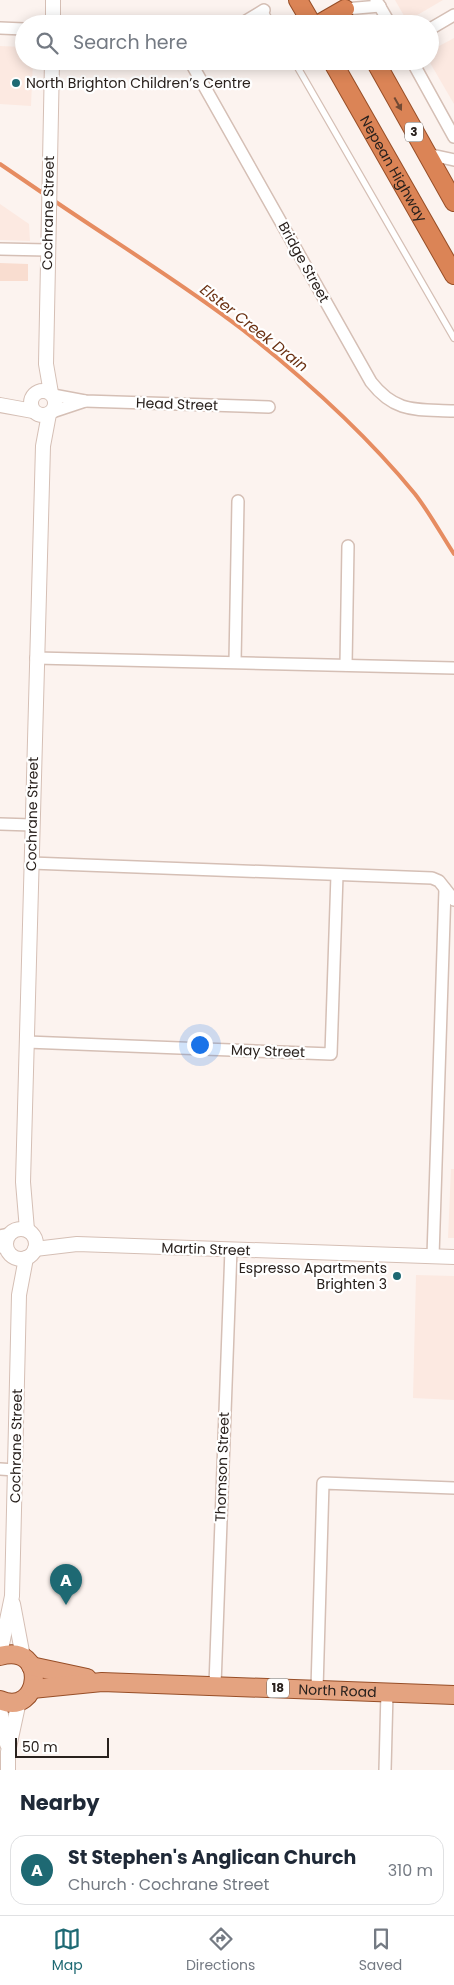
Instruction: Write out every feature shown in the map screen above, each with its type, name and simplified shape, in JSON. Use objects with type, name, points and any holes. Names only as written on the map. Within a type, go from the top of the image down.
[{"type":"highway","points":[[298,0],[307,15]]},
{"type":"highway","name":"Nepean Highway","points":[[337,70],[454,275]]},
{"type":"highway","name":"3","points":[[379,70],[454,202]]},
{"type":"main road","name":"18","points":[[0,1655],[15,1654],[27,1661]]},
{"type":"main road","name":"North Road","points":[[27,1661],[102,1682]]},
{"type":"main road","points":[[0,1700],[11,1703],[19,1701],[32,1690],[34,1673],[27,1661]]},
{"type":"main road","name":"North Road","points":[[32,1690],[102,1682],[454,1695]]},
{"type":"street","points":[[53,15],[54,0]]},
{"type":"street","points":[[346,11],[378,3],[385,15]]},
{"type":"street","points":[[256,15],[264,10]]},
{"type":"street","points":[[439,24],[454,15]]},
{"type":"street","points":[[0,28],[15,29]]},
{"type":"street","name":"Cochrane Street","points":[[0,1655],[12,1596],[20,1296],[17,1242],[23,1182],[43,404],[46,364],[52,70]]},
{"type":"street","name":"Bridge Street","points":[[195,70],[371,382],[387,400],[404,407],[454,411]]},
{"type":"street","points":[[417,70],[454,137]]},
{"type":"street","points":[[427,154],[454,160]]},
{"type":"street","points":[[0,249],[48,250]]},
{"type":"street","name":"Head Street","points":[[43,404],[84,401]]},
{"type":"street","name":"Head Street","points":[[0,405],[84,401],[269,407]]},
{"type":"street","points":[[235,662],[238,501]]},
{"type":"street","points":[[346,665],[348,546]]},
{"type":"street","points":[[36,658],[454,668]]},
{"type":"street","points":[[0,824],[32,825]]},
{"type":"street","points":[[31,863],[432,878],[439,881],[454,900]]},
{"type":"street","name":"May Street","points":[[27,1042],[331,1054],[337,875]]},
{"type":"street","points":[[433,1256],[445,889]]},
{"type":"street","name":"Martin Street","points":[[17,1242],[454,1257]]},
{"type":"street","name":"Thomson Street","points":[[215,1685],[231,1249]]},
{"type":"street","points":[[0,1470],[15,1470]]},
{"type":"street","points":[[317,1690],[323,1483],[454,1488]]},
{"type":"street","name":"Cochrane Street","points":[[12,1596],[27,1661]]},
{"type":"street","points":[[385,1770],[387,1692]]},
{"type":"street","points":[[8,1752],[19,1701]]},
{"type":"street","points":[[0,1710],[8,1752],[8,1770]]},
{"type":"lane","points":[[264,10],[267,15]]},
{"type":"lane","points":[[299,70],[454,338]]},
{"type":"shaded area","points":[[395,0],[443,0],[417,15],[404,15]]},
{"type":"shaded area","points":[[454,38],[454,104],[434,70],[439,70],[439,46]]},
{"type":"shaded area","name":"North Brighton Children’s Centre","points":[[0,46],[15,47],[15,70],[33,70],[31,106],[0,104]]},
{"type":"shaded area","points":[[0,204],[29,224],[30,241],[0,240]]},
{"type":"shaded area","points":[[0,263],[28,264],[28,281],[0,281]]},
{"type":"shaded area","points":[[451,1169],[454,1169],[454,1238],[448,1238]]},
{"type":"shaded area","points":[[416,1275],[454,1276],[454,1400],[413,1398]]},
{"type":"waterway","name":"Elster Creek Drain","points":[[0,164],[47,196]]},
{"type":"waterway","name":"Elster Creek Drain","points":[[53,200],[220,313],[243,330],[334,407],[396,471],[415,494],[454,554]]},
{"type":"place","name":"North Brighton Children’s Centre","points":[[16,83]]},
{"type":"place","name":"Espresso Apartments Brighten 3","points":[[397,1276]]},
{"type":"place","name":"St Stephen's Anglican Church","points":[[66,1605]]}]
